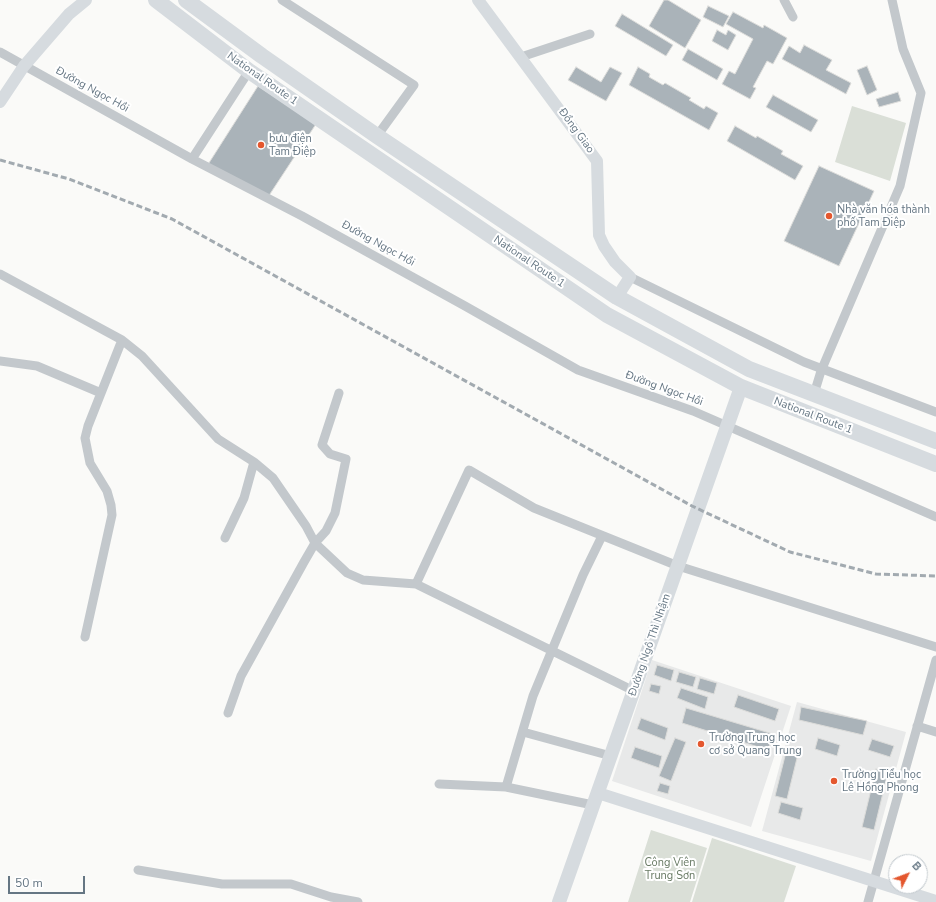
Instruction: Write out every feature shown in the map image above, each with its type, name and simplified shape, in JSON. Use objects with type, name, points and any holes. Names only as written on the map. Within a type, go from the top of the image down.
[{"type":"highway","name":"National Route 1","points":[[156,0],[249,71],[607,315],[741,387],[936,464]]},
{"type":"highway","name":"National Route 1","points":[[186,0],[262,56],[377,136],[617,297],[747,368],[936,441]]},
{"type":"highway","points":[[741,387],[747,368]]},
{"type":"main road","name":"Đường Ngô Thì Nhậm","points":[[559,902],[741,387]]},
{"type":"street","points":[[0,102],[24,66],[69,14],[86,0]]},
{"type":"street","points":[[282,0],[414,85],[377,136]]},
{"type":"street","name":"Đồng Giao","points":[[478,0],[598,161],[599,235],[604,246],[615,262],[630,277]]},
{"type":"street","points":[[784,0],[793,18]]},
{"type":"street","points":[[814,394],[822,369],[900,186],[921,93],[903,49],[892,0]]},
{"type":"street","points":[[521,57],[590,34]]},
{"type":"street","name":"Đường Ngọc Hồi","points":[[0,52],[192,159],[309,220],[578,370],[693,411],[936,517]]},
{"type":"street","points":[[192,159],[249,71]]},
{"type":"street","points":[[0,274],[122,340],[142,356],[218,439],[254,462],[273,478],[306,526],[315,543],[347,573],[363,580],[416,584],[634,691]]},
{"type":"street","points":[[617,297],[630,277],[804,362],[936,412]]},
{"type":"street","points":[[85,638],[112,515],[107,491],[90,462],[85,438],[88,426],[122,340]]},
{"type":"street","points":[[0,361],[37,366],[101,392]]},
{"type":"street","points":[[228,713],[242,676],[315,543],[326,531],[335,513],[346,459],[330,454],[322,445],[339,393]]},
{"type":"street","points":[[225,538],[244,498],[254,462]]},
{"type":"street","points":[[416,584],[469,470],[534,508],[678,566],[936,647]]},
{"type":"street","points":[[506,787],[533,696],[583,575],[602,536]]},
{"type":"street","points":[[868,902],[916,726],[936,660]]},
{"type":"street","points":[[916,726],[936,732]]},
{"type":"street","points":[[522,732],[611,756]]},
{"type":"street","points":[[439,784],[506,787],[596,799],[874,881],[936,901]]},
{"type":"street","points":[[138,870],[222,884],[291,884],[331,896],[358,902]]},
{"type":"shaded area","name":"Trường Trung học cơ sở Quang Trung","points":[[652,660],[791,706],[751,827],[612,781]]},
{"type":"shaded area","name":"Trường Tiểu học Lê Hồng Phong","points":[[797,702],[906,732],[871,861],[762,831]]},
{"type":"green space","points":[[852,106],[906,123],[890,181],[835,162]]},
{"type":"green space","name":"Công Viên Trung Sơn","points":[[651,830],[707,848],[690,902],[628,902]]},
{"type":"green space","points":[[712,838],[796,866],[784,902],[692,902]]},
{"type":"building","points":[[664,0],[668,0],[701,20],[685,48],[649,26]]},
{"type":"building","points":[[708,6],[729,16],[723,27],[703,17]]},
{"type":"building","points":[[733,12],[763,28],[764,25],[787,38],[773,64],[767,61],[753,87],[756,88],[750,99],[722,84],[729,71],[735,74],[753,39],[726,24]]},
{"type":"building","points":[[622,14],[673,45],[666,56],[615,26]]},
{"type":"building","points":[[717,30],[726,35],[728,30],[736,35],[728,50],[712,41]]},
{"type":"building","points":[[804,45],[832,60],[826,70],[851,83],[846,94],[782,59],[789,46],[800,53]]},
{"type":"building","points":[[688,49],[723,69],[717,80],[682,60]]},
{"type":"building","points":[[867,66],[877,90],[867,95],[857,70]]},
{"type":"building","points":[[576,67],[601,82],[610,67],[622,73],[606,101],[568,80]]},
{"type":"building","points":[[638,67],[650,74],[649,77],[663,85],[665,83],[691,98],[689,100],[704,109],[706,106],[718,113],[709,130],[629,85]]},
{"type":"building","name":"bưu điện Tam Điệp","points":[[258,86],[316,124],[268,197],[207,166]]},
{"type":"building","points":[[898,92],[901,101],[879,107],[876,99]]},
{"type":"building","points":[[773,95],[818,120],[811,132],[766,107]]},
{"type":"building","points":[[735,126],[756,138],[757,136],[783,151],[781,154],[803,166],[795,180],[727,141]]},
{"type":"building","name":"Nhà văn hóa thành phố Tam Điệp","points":[[819,166],[874,191],[839,266],[784,241]]},
{"type":"building","points":[[657,665],[674,670],[671,681],[654,675]]},
{"type":"building","points":[[679,672],[696,677],[693,687],[676,682]]},
{"type":"building","points":[[700,678],[717,683],[714,694],[697,689]]},
{"type":"building","points":[[651,684],[661,686],[659,694],[649,691]]},
{"type":"building","points":[[681,688],[708,697],[705,709],[677,698]]},
{"type":"building","points":[[738,695],[779,709],[775,721],[734,707]]},
{"type":"building","points":[[801,707],[867,721],[863,735],[799,720]]},
{"type":"building","name":"Trường Trung học cơ sở Quang Trung","points":[[686,708],[773,734],[768,750],[682,723]]},
{"type":"building","points":[[641,718],[668,728],[665,740],[637,729]]},
{"type":"building","points":[[675,738],[686,742],[671,781],[659,776]]},
{"type":"building","points":[[818,738],[840,745],[837,756],[815,749]]},
{"type":"building","points":[[872,739],[894,746],[890,757],[868,750]]},
{"type":"building","points":[[635,747],[662,756],[659,768],[631,758]]},
{"type":"building","points":[[786,752],[798,754],[787,799],[775,796]]},
{"type":"building","name":"Trường Tiểu học Lê Hồng Phong","points":[[876,769],[888,772],[874,830],[862,827]]},
{"type":"building","points":[[660,783],[670,786],[668,794],[657,791]]},
{"type":"building","points":[[781,802],[803,808],[800,820],[778,813]]},
{"type":"railway","points":[[0,160],[69,179],[172,219],[692,506],[790,552],[876,574],[936,576]]},
{"type":"place","name":"bưu điện Tam Điệp","points":[[261,145]]},
{"type":"place","name":"Nhà văn hóa thành phố Tam Điệp","points":[[829,216]]},
{"type":"place","name":"Trường Trung học cơ sở Quang Trung","points":[[701,744]]},
{"type":"place","name":"Trường Tiểu học Lê Hồng Phong","points":[[834,781]]}]
